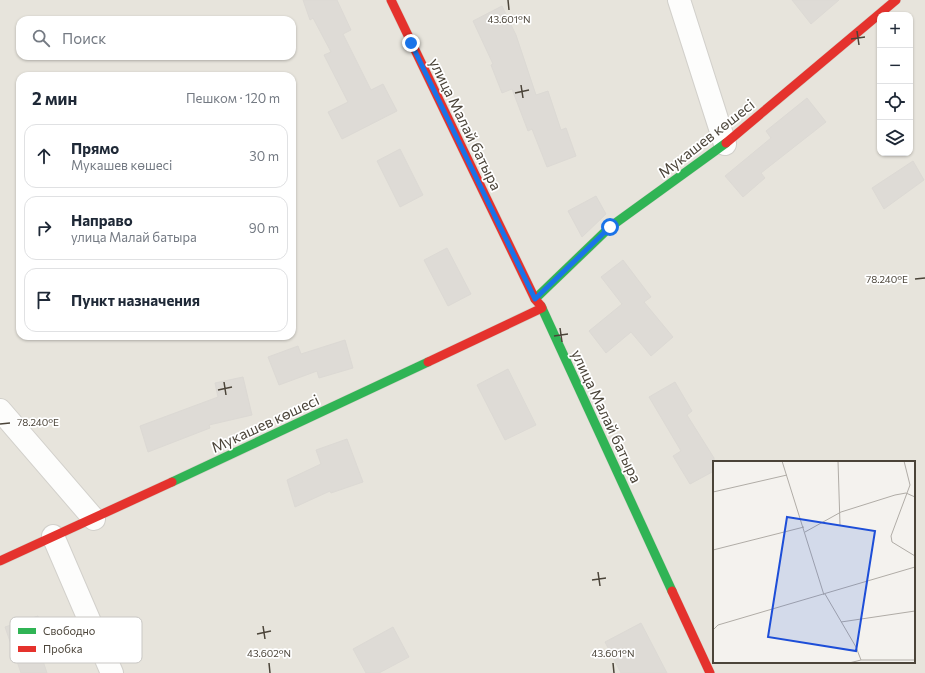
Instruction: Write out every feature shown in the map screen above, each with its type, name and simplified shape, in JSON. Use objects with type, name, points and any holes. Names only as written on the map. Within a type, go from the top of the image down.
[{"type":"street","name":"улица Малай батыра","points":[[391,0],[535,299],[542,308],[710,673]]},
{"type":"street","points":[[679,0],[724,144]]},
{"type":"street","name":"Мукашев көшесі","points":[[535,299],[610,227],[724,144],[896,0]]},
{"type":"street","name":"Мукашев көшесі","points":[[0,561],[53,536],[94,519],[542,308]]},
{"type":"street","points":[[0,410],[94,519]]},
{"type":"street","points":[[53,536],[88,617]]},
{"type":"street","points":[[108,663],[112,673]]},
{"type":"shaded area","points":[[0,0],[925,0],[925,673],[0,673]]},
{"type":"building","points":[[303,0],[337,0],[351,30],[343,34],[371,90],[383,84],[397,111],[342,139],[328,112],[348,102],[324,55],[331,52],[313,18],[310,20]]},
{"type":"building","points":[[792,0],[839,0],[811,24]]},
{"type":"building","points":[[502,6],[516,35],[536,95],[548,91],[561,130],[566,128],[576,156],[547,167],[532,129],[528,131],[512,89],[502,93],[491,65],[493,64],[473,21]]},
{"type":"building","points":[[807,98],[826,122],[761,173],[765,178],[743,197],[725,176],[771,138],[766,131]]},
{"type":"building","points":[[400,149],[423,195],[400,207],[377,161]]},
{"type":"building","points":[[913,161],[924,180],[884,209],[872,188]]},
{"type":"building","points":[[596,196],[606,214],[582,237],[568,211]]},
{"type":"building","points":[[447,248],[471,294],[448,306],[424,260]]},
{"type":"building","points":[[623,260],[651,297],[644,302],[673,337],[651,356],[631,332],[606,353],[589,331],[622,304],[601,277]]},
{"type":"building","points":[[345,340],[353,368],[319,378],[317,371],[279,385],[268,357],[298,346],[301,354]]},
{"type":"building","points":[[508,369],[536,425],[505,440],[477,385]]},
{"type":"building","points":[[243,377],[252,415],[209,425],[210,428],[148,452],[140,426],[218,397],[215,383]]},
{"type":"building","points":[[675,382],[692,411],[687,415],[714,458],[713,472],[690,484],[673,456],[681,451],[649,397]]},
{"type":"building","points":[[347,439],[363,482],[331,493],[330,491],[295,507],[287,480],[321,464],[316,450]]},
{"type":"building","points":[[641,623],[667,673],[621,673],[605,642]]},
{"type":"building","points":[[10,625],[10,641],[5,627]]},
{"type":"building","points":[[393,627],[409,657],[379,673],[366,673],[353,649]]},
{"type":"building","points":[[18,663],[44,663],[47,673],[21,673]]},
{"type":"traffic: fast","points":[[535,299],[610,227],[726,143]]},
{"type":"traffic: fast","points":[[541,306],[672,591]]},
{"type":"traffic: fast","points":[[172,482],[428,362]]},
{"type":"traffic: jam","points":[[391,0],[535,299],[541,306]]},
{"type":"traffic: jam","points":[[726,143],[896,0]]},
{"type":"traffic: jam","points":[[428,362],[542,308]]},
{"type":"traffic: jam","points":[[0,561],[172,482]]},
{"type":"traffic: jam","points":[[672,591],[710,673]]},
{"type":"route","points":[[411,43],[535,299],[610,227]]}]
